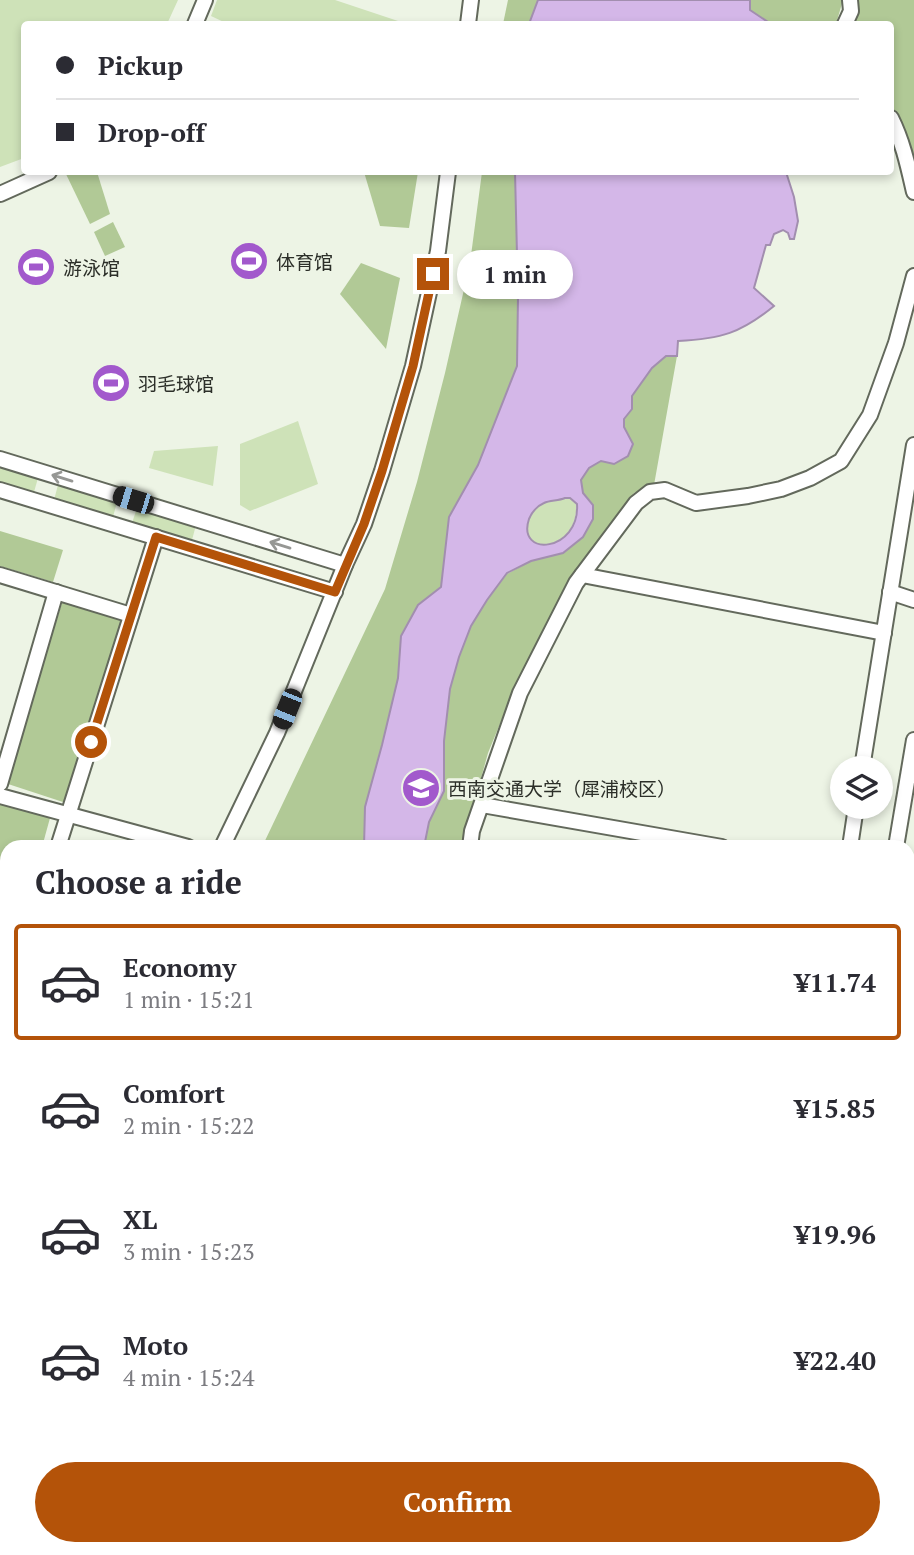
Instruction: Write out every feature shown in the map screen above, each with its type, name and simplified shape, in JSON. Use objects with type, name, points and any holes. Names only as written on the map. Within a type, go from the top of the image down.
[{"type":"street","points":[[196,21],[205,0]]},
{"type":"street","points":[[468,21],[471,0]]},
{"type":"street","points":[[846,21],[851,11],[850,0]]},
{"type":"street","points":[[894,124],[906,157],[914,192]]},
{"type":"street","points":[[0,194],[42,175]]},
{"type":"street","points":[[225,840],[277,733],[364,524],[382,471],[413,366],[438,251],[448,175]]},
{"type":"street","points":[[471,840],[520,693],[576,583],[636,503],[650,492],[665,490],[696,503],[748,496],[781,489],[810,478],[841,461],[870,415],[896,343],[914,276]]},
{"type":"street","points":[[864,756],[914,444]]},
{"type":"street","points":[[0,459],[345,565]]},
{"type":"street","points":[[0,490],[335,592]]},
{"type":"street","points":[[60,840],[156,537]]},
{"type":"street","points":[[0,575],[131,615]]},
{"type":"street","points":[[582,575],[884,633]]},
{"type":"street","points":[[0,782],[56,592]]},
{"type":"street","points":[[890,592],[914,600]]},
{"type":"street","points":[[897,840],[914,740]]},
{"type":"street","points":[[0,796],[162,840]]},
{"type":"street","points":[[482,805],[653,840]]},
{"type":"street","points":[[851,840],[854,819]]},
{"type":"green space","points":[[0,0],[178,0],[168,21],[21,21],[21,159],[0,167]]},
{"type":"green space","points":[[217,0],[335,0],[398,21],[222,21],[211,16]]},
{"type":"green space","points":[[508,0],[538,0],[530,21],[504,21]]},
{"type":"green space","points":[[750,0],[843,0],[837,21],[766,21],[749,10]]},
{"type":"green space","points":[[858,0],[914,0],[914,168],[894,112],[894,21],[854,21]]},
{"type":"green space","points":[[66,175],[98,175],[110,214],[90,224]]},
{"type":"green space","points":[[365,175],[418,175],[409,228],[380,226]]},
{"type":"green space","points":[[482,175],[515,175],[517,366],[478,465],[449,517],[441,587],[418,605],[401,636],[398,678],[365,807],[364,840],[265,840],[385,589],[417,482],[470,263]]},
{"type":"green space","points":[[113,222],[125,247],[105,256],[94,232]]},
{"type":"green space","points":[[361,263],[400,278],[386,349],[340,294]]},
{"type":"green space","points":[[666,356],[677,356],[654,485],[634,493],[614,520],[550,621],[518,680],[488,753],[464,840],[425,840],[429,822],[444,791],[444,741],[450,689],[471,626],[507,574],[531,561],[563,553],[593,519],[593,505],[583,493],[581,480],[589,468],[633,444],[623,419],[632,409],[632,396],[652,368]]},
{"type":"green space","points":[[298,421],[318,484],[250,511],[240,505],[240,444]]},
{"type":"green space","points":[[218,446],[213,486],[149,468],[154,451]]},
{"type":"green space","points":[[0,467],[38,478],[34,492],[0,483]]},
{"type":"green space","points":[[58,485],[117,502],[113,517],[54,500]]},
{"type":"green space","points":[[565,498],[576,503],[575,519],[569,532],[549,544],[539,544],[531,540],[527,532],[533,512],[544,503]]},
{"type":"green space","points":[[137,508],[196,525],[192,540],[132,523]]},
{"type":"green space","points":[[0,531],[63,550],[53,582],[0,566]]},
{"type":"green space","points":[[63,600],[124,620],[66,803],[5,783]]},
{"type":"green space","points":[[0,802],[50,818],[44,840],[0,840]]},
{"type":"shaded area","points":[[538,0],[750,0],[750,10],[766,21],[530,21]]},
{"type":"shaded area","points":[[515,175],[787,175],[798,221],[794,239],[790,239],[788,233],[783,230],[774,234],[770,245],[766,245],[754,288],[774,306],[751,323],[730,333],[678,341],[677,356],[666,356],[652,368],[632,396],[632,409],[624,419],[624,427],[633,444],[628,456],[614,464],[601,461],[589,468],[581,480],[583,493],[593,505],[593,519],[583,537],[563,553],[531,561],[507,573],[471,626],[450,689],[444,741],[444,791],[429,822],[425,840],[364,840],[365,807],[398,678],[401,636],[418,605],[441,587],[449,517],[478,465],[517,366]],"holes":[[[565,498],[570,498],[577,504],[575,520],[569,532],[560,540],[549,544],[539,544],[531,540],[527,532],[529,519],[539,506]]]},
{"type":"place","name":"体育馆","points":[[249,261]]},
{"type":"place","name":"游泳馆","points":[[36,267]]},
{"type":"place","name":"羽毛球馆","points":[[111,383]]},
{"type":"place","name":"西南交通大学（犀浦校区）","points":[[421,788]]},
{"type":"route","points":[[91,742],[156,537],[335,592],[364,524],[382,471],[413,366],[433,274]]}]
